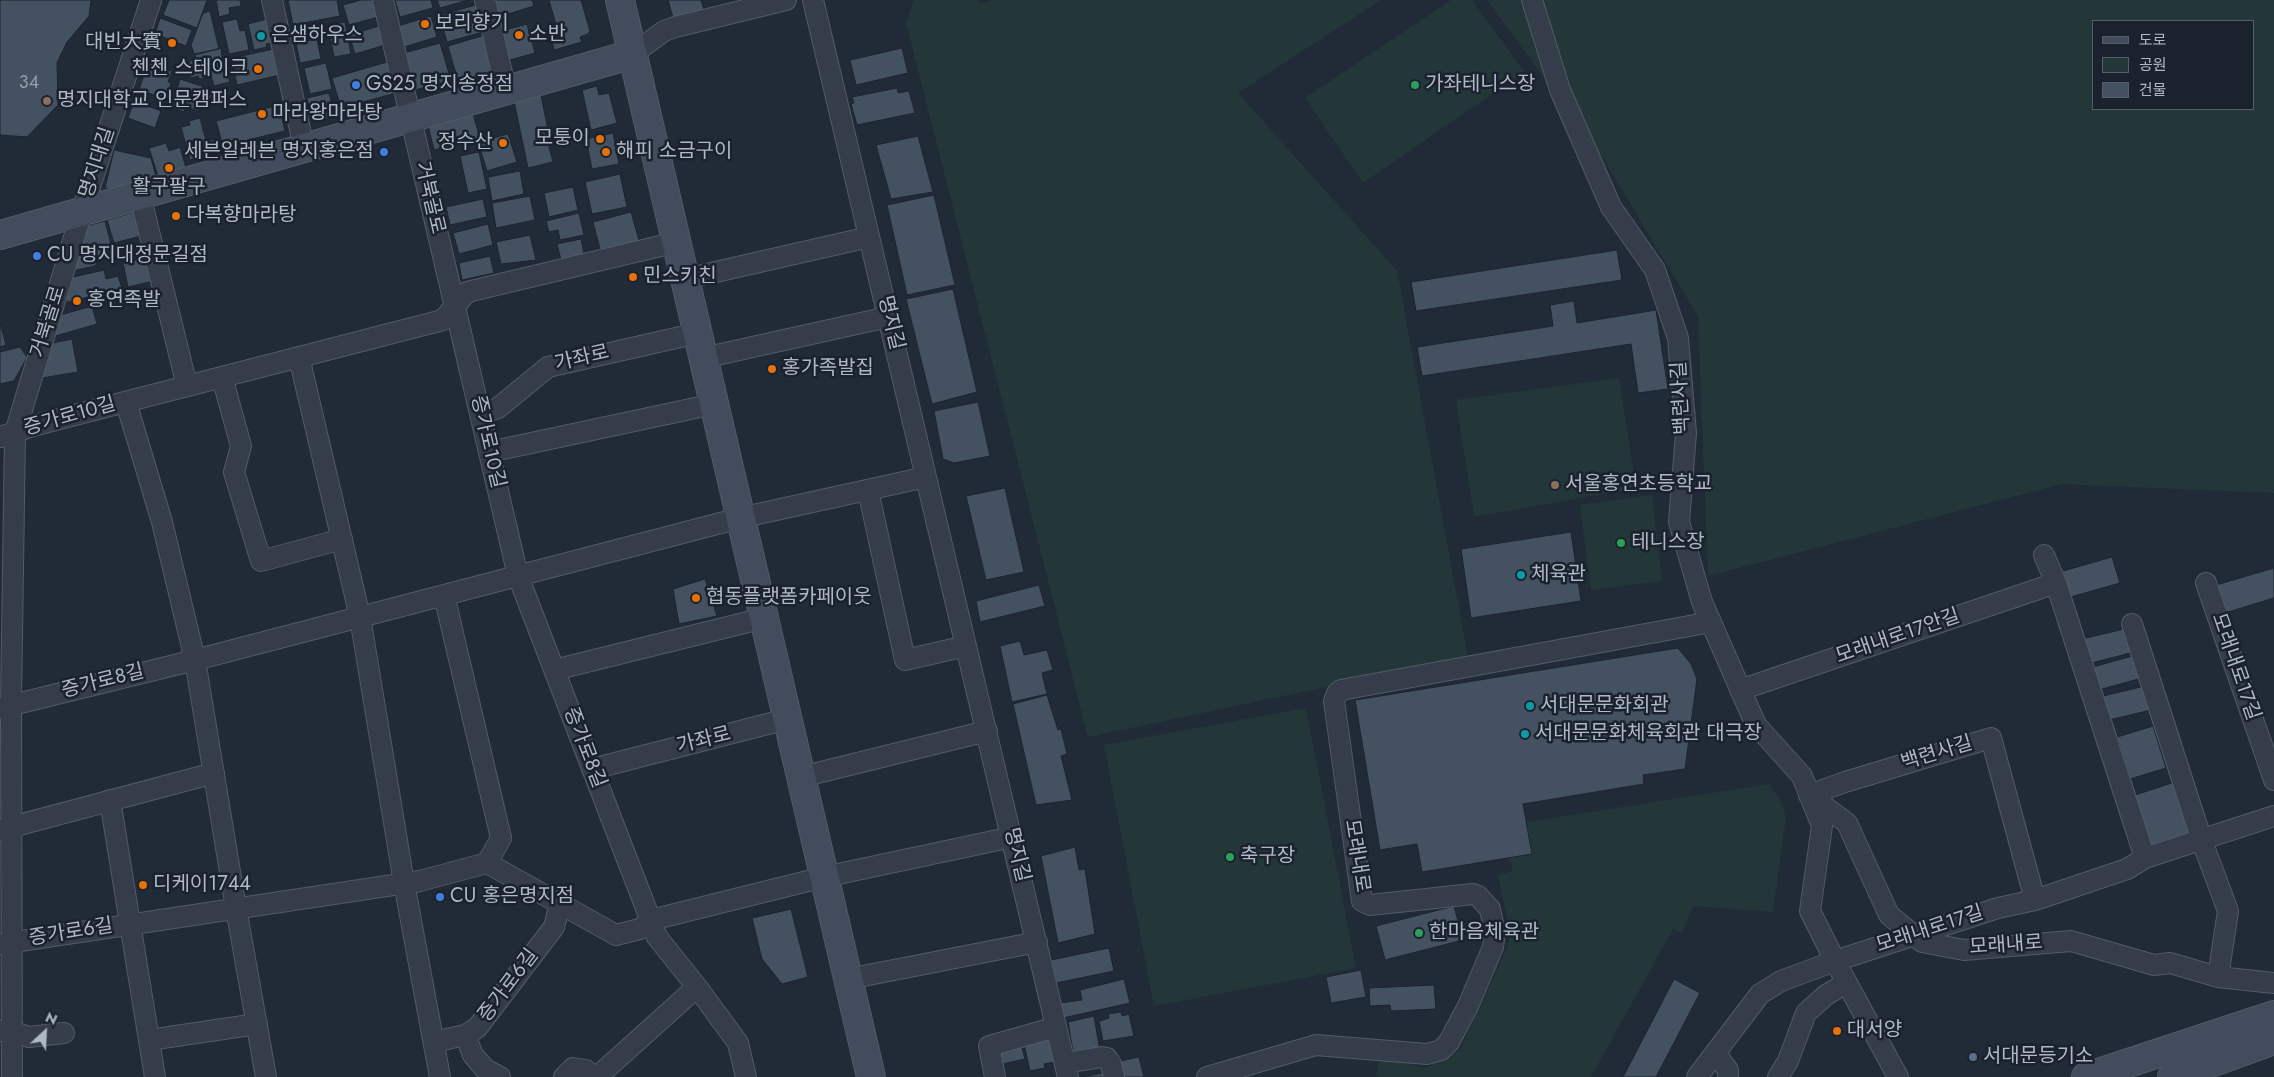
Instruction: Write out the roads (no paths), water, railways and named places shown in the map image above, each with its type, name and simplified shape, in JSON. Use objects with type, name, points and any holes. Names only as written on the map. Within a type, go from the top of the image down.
[{"type":"main road","points":[[620,0],[871,1077]]},
{"type":"main road","points":[[0,234],[633,54]]},
{"type":"main road","points":[[2086,1077],[2274,1015]]},
{"type":"main road","points":[[2182,1076],[2274,1040]]},
{"type":"street","name":"명지대길","points":[[82,211],[151,0]]},
{"type":"street","points":[[272,0],[304,148]]},
{"type":"street","name":"거북골로","points":[[383,0],[456,308]]},
{"type":"street","points":[[485,0],[506,90]]},
{"type":"street","points":[[633,54],[664,31],[715,8],[786,0]]},
{"type":"street","name":"명지길","points":[[813,0],[1066,1070],[1102,1057],[1107,1058],[1111,1064],[1114,1077]]},
{"type":"street","name":"백련사길","points":[[1532,0],[1560,90],[1611,207],[1655,270],[1678,338],[1686,433],[1679,522],[1702,602],[1756,725],[1802,776],[1810,795],[1822,826],[1810,911],[1834,962],[1898,1077]]},
{"type":"street","points":[[140,195],[187,386]]},
{"type":"street","name":"거북골로","points":[[8,435],[82,211]]},
{"type":"street","points":[[685,278],[869,237]]},
{"type":"street","name":"증가로10길","points":[[6,706],[8,435],[36,425],[443,320],[456,308],[467,292],[677,242]]},
{"type":"street","name":"증가로10길","points":[[456,308],[518,576]]},
{"type":"street","name":"가좌로","points":[[480,414],[498,408],[548,367],[888,317]]},
{"type":"street","points":[[299,357],[360,617],[404,883],[440,1077]]},
{"type":"street","points":[[222,377],[241,446],[234,472],[261,561],[342,539]]},
{"type":"street","name":"증가로10길","points":[[126,402],[162,522],[196,660]]},
{"type":"street","points":[[489,452],[714,404]]},
{"type":"street","points":[[740,518],[926,477]]},
{"type":"street","points":[[868,490],[905,660],[966,646]]},
{"type":"street","name":"증가로8길","points":[[6,706],[196,660],[740,518]]},
{"type":"street","points":[[2044,555],[2056,583],[2145,858]]},
{"type":"street","name":"증가로8길","points":[[518,576],[651,920]]},
{"type":"street","name":"모래내로17길","points":[[2206,582],[2274,780]]},
{"type":"street","name":"모래내로17안길","points":[[1740,690],[2056,583]]},
{"type":"street","points":[[444,595],[501,838],[487,863],[616,935],[640,929],[651,920],[824,877],[1012,837]]},
{"type":"street","points":[[554,670],[764,618]]},
{"type":"street","name":"모래내로","points":[[1207,1077],[1316,1045],[1427,1054],[1441,1050],[1449,1042],[1468,1006],[1493,947],[1495,932],[1490,909],[1478,896],[1473,894],[1370,905],[1362,901],[1334,702],[1337,692],[1711,622]]},
{"type":"street","points":[[2132,624],[2202,841],[2228,911],[2218,977]]},
{"type":"street","points":[[196,660],[236,908],[266,1077]]},
{"type":"street","points":[[6,706],[6,943]]},
{"type":"street","name":"가좌로","points":[[592,769],[787,719]]},
{"type":"street","points":[[801,777],[987,731]]},
{"type":"street","name":"백련사길","points":[[1810,795],[1845,782],[1991,738],[2035,900]]},
{"type":"street","points":[[5,828],[214,773]]},
{"type":"street","name":"모래내로","points":[[1810,795],[1847,824],[1889,915],[1922,942],[1964,950],[2071,941],[2154,965],[2170,963],[2218,977],[2274,983]]},
{"type":"street","points":[[110,800],[131,924]]},
{"type":"street","name":"모래내로17길","points":[[1697,1077],[1760,994],[1781,981],[1998,908],[2035,900],[2127,869],[2145,858],[2274,816]]},
{"type":"street","name":"증가로6길","points":[[12,1077],[6,1031],[6,943],[404,883],[487,863]]},
{"type":"street","name":"증가로6길","points":[[434,1042],[466,1035],[477,1028],[554,927],[560,904]]},
{"type":"street","points":[[651,920],[657,937],[698,987],[738,1044],[746,1077]]},
{"type":"street","name":"증가로6길","points":[[131,924],[155,1077]]},
{"type":"street","points":[[848,979],[1037,942]]},
{"type":"street","points":[[1778,1077],[1788,1061],[1806,1012],[1826,995],[1846,983]]},
{"type":"street","points":[[597,1077],[698,987]]},
{"type":"street","points":[[149,1040],[257,1024]]},
{"type":"street","points":[[995,1077],[988,1046],[1056,1027]]},
{"type":"street","points":[[6,1031],[29,1037],[64,1033]]},
{"type":"street","points":[[466,1035],[472,1055],[485,1069],[500,1077]]},
{"type":"street","points":[[1715,1053],[1728,1070],[1728,1077]]},
{"type":"street","points":[[564,1077],[573,1068],[586,1070],[593,1077]]},
{"type":"place","name":"보리향기","points":[[425,24]]},
{"type":"place","name":"소반","points":[[519,35]]},
{"type":"place","name":"은샘하우스","points":[[261,36]]},
{"type":"place","name":"대빈大賓","points":[[172,43]]},
{"type":"place","name":"첸첸 스테이크","points":[[258,69]]},
{"type":"place","name":"GS25 명지송정점","points":[[356,85]]},
{"type":"place","name":"가좌테니스장","points":[[1415,85]]},
{"type":"place","name":"명지대학교 인문캠퍼스","points":[[47,101]]},
{"type":"place","name":"마라왕마라탕","points":[[262,114]]},
{"type":"place","name":"모퉁이","points":[[600,139]]},
{"type":"place","name":"정수산","points":[[503,143]]},
{"type":"place","name":"세븐일레븐 명지홍은점","points":[[384,152]]},
{"type":"place","name":"해피 소금구이","points":[[606,152]]},
{"type":"place","name":"활구팔구","points":[[169,168]]},
{"type":"place","name":"다복향마라탕","points":[[176,216]]},
{"type":"place","name":"CU 명지대정문길점","points":[[37,256]]},
{"type":"place","name":"민스키친","points":[[633,277]]},
{"type":"place","name":"홍연족발","points":[[77,301]]},
{"type":"place","name":"홍가족발집","points":[[772,369]]},
{"type":"place","name":"서울홍연초등학교","points":[[1555,485]]},
{"type":"place","name":"테니스장","points":[[1621,543]]},
{"type":"place","name":"체육관","points":[[1521,575]]},
{"type":"place","name":"협동플랫폼카페이웃","points":[[696,598]]},
{"type":"place","name":"서대문문화회관","points":[[1530,706]]},
{"type":"place","name":"서대문문화체육회관 대극장","points":[[1525,734]]},
{"type":"place","name":"축구장","points":[[1230,857]]},
{"type":"place","name":"디케이1744","points":[[143,885]]},
{"type":"place","name":"CU 홍은명지점","points":[[440,897]]},
{"type":"place","name":"한마음체육관","points":[[1419,933]]},
{"type":"place","name":"대서양","points":[[1837,1031]]},
{"type":"place","name":"서대문등기소","points":[[1973,1057]]}]
